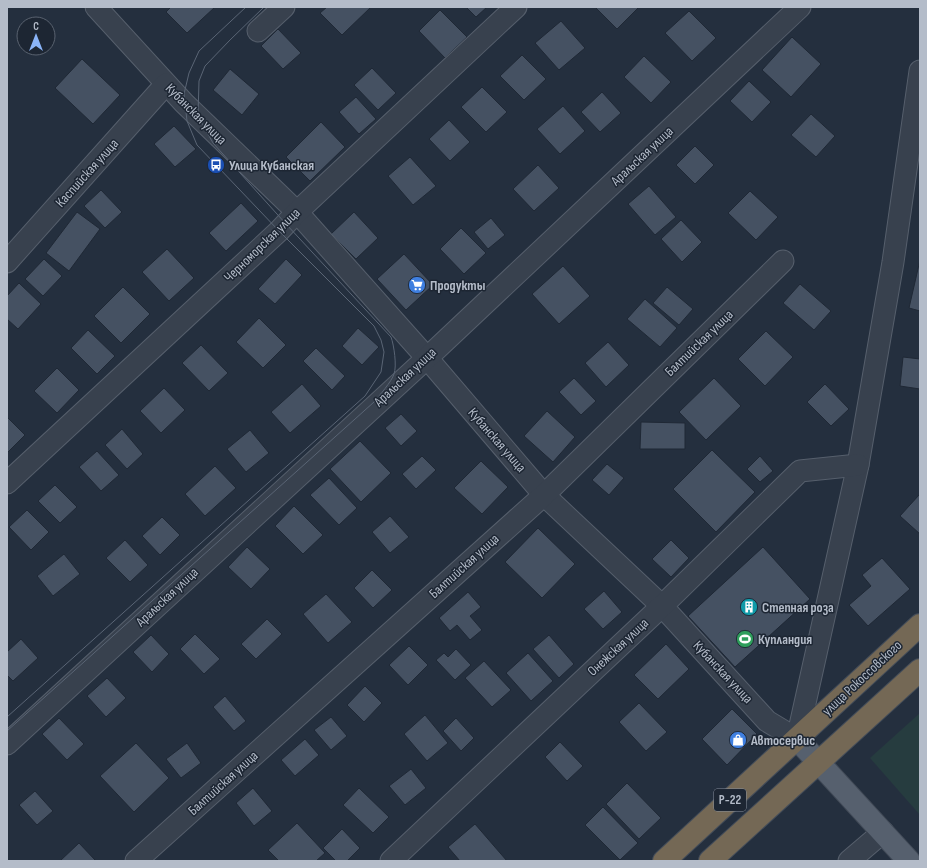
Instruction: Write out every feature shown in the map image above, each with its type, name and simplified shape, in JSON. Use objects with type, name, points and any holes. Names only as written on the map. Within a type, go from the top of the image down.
[{"type":"highway","name":"улица Рокоссовского","points":[[664,861],[920,625]]},
{"type":"highway","name":"Р-22","points":[[710,861],[920,670]]},
{"type":"main road","name":"Кубанская улица","points":[[797,738],[909,861]]},
{"type":"street","name":"Кубанская улица","points":[[96,7],[166,84],[297,212],[544,495],[662,606],[767,721],[797,738]]},
{"type":"street","points":[[258,31],[284,7]]},
{"type":"street","name":"Черноморская улица","points":[[7,483],[279,231],[297,212],[516,7]]},
{"type":"street","name":"Аральская улица","points":[[7,744],[426,358],[800,7]]},
{"type":"street","points":[[797,738],[858,465],[893,262],[920,71]]},
{"type":"street","name":"Каспийская улица","points":[[7,262],[166,84]]},
{"type":"street","name":"Балтийская улица","points":[[136,861],[544,495],[783,261]]},
{"type":"street","name":"Онежская улица","points":[[391,861],[662,606],[800,471],[858,465]]},
{"type":"street","points":[[849,861],[883,832]]},
{"type":"green space","points":[[920,713],[920,815],[870,758]]},
{"type":"building","points":[[171,7],[215,7],[187,33],[166,12]]},
{"type":"building","points":[[327,7],[371,7],[342,35],[320,13]]},
{"type":"building","points":[[466,7],[487,7],[476,17]]},
{"type":"building","points":[[595,7],[639,7],[617,29]]},
{"type":"building","points":[[440,10],[467,37],[445,58],[419,31]]},
{"type":"building","points":[[689,11],[716,38],[692,61],[665,33]]},
{"type":"building","points":[[561,21],[585,48],[559,70],[535,43]]},
{"type":"building","points":[[278,29],[301,53],[283,69],[261,46]]},
{"type":"building","points":[[792,37],[821,64],[791,97],[762,70]]},
{"type":"building","points":[[522,55],[546,79],[524,100],[500,76]]},
{"type":"building","points":[[644,56],[671,82],[651,103],[624,77]]},
{"type":"building","points":[[82,59],[120,95],[93,124],[55,88]]},
{"type":"building","points":[[372,68],[396,93],[378,110],[354,85]]},
{"type":"building","points":[[230,69],[259,94],[242,115],[213,90]]},
{"type":"building","points":[[749,81],[771,102],[752,122],[730,101]]},
{"type":"building","points":[[482,87],[507,112],[486,132],[461,107]]},
{"type":"building","points":[[602,92],[621,113],[600,132],[581,112]]},
{"type":"building","points":[[356,97],[376,119],[359,134],[339,112]]},
{"type":"building","points":[[563,106],[585,131],[560,154],[537,129]]},
{"type":"building","points":[[811,114],[835,136],[816,157],[791,135]]},
{"type":"building","points":[[449,120],[470,142],[450,161],[429,139]]},
{"type":"building","points":[[321,122],[345,147],[310,181],[286,157]]},
{"type":"building","points":[[174,126],[196,149],[175,167],[154,144]]},
{"type":"building","points":[[695,146],[714,165],[695,184],[676,165]]},
{"type":"building","points":[[410,157],[436,186],[413,205],[388,176]]},
{"type":"building","points":[[538,165],[559,188],[534,211],[513,189]]},
{"type":"building","points":[[649,186],[676,217],[655,235],[628,204]]},
{"type":"building","points":[[101,190],[122,212],[105,228],[84,206]]},
{"type":"building","points":[[750,191],[778,217],[756,240],[728,213]]},
{"type":"building","points":[[241,203],[258,221],[226,251],[209,233]]},
{"type":"building","points":[[77,212],[100,229],[69,271],[46,253]]},
{"type":"building","points":[[354,212],[378,238],[356,259],[331,234]]},
{"type":"building","points":[[491,218],[505,235],[488,249],[474,232]]},
{"type":"building","points":[[681,220],[702,242],[682,262],[661,239]]},
{"type":"building","points":[[461,228],[486,253],[464,274],[440,249]]},
{"type":"building","points":[[167,249],[194,278],[169,301],[142,272]]},
{"type":"building","points":[[404,254],[433,285],[406,310],[377,279]]},
{"type":"building","points":[[44,259],[62,276],[43,296],[25,279]]},
{"type":"building","points":[[286,259],[302,275],[275,304],[258,289]]},
{"type":"building","points":[[920,260],[920,311],[909,308]]},
{"type":"building","points":[[563,266],[590,296],[559,324],[532,294]]},
{"type":"building","points":[[19,283],[41,304],[18,329],[7,319],[7,296]]},
{"type":"building","points":[[800,284],[831,311],[814,330],[783,303]]},
{"type":"building","points":[[123,287],[150,314],[121,343],[94,316]]},
{"type":"building","points":[[667,287],[693,309],[679,325],[653,303]]},
{"type":"building","points":[[645,299],[677,328],[660,347],[627,319]]},
{"type":"building","points":[[259,318],[286,345],[263,368],[236,342]]},
{"type":"building","points":[[358,328],[379,347],[362,365],[342,346]]},
{"type":"building","points":[[88,330],[115,356],[97,374],[71,348]]},
{"type":"building","points":[[766,331],[793,357],[765,386],[738,359]]},
{"type":"building","points":[[608,342],[629,365],[606,387],[585,363]]},
{"type":"building","points":[[201,345],[228,373],[209,391],[182,363]]},
{"type":"building","points":[[316,348],[345,376],[332,390],[303,361]]},
{"type":"building","points":[[903,357],[920,359],[920,389],[900,386]]},
{"type":"building","points":[[57,368],[79,390],[57,413],[34,391]]},
{"type":"building","points":[[574,378],[596,401],[581,415],[559,392]]},
{"type":"building","points":[[714,378],[741,406],[706,440],[679,412]]},
{"type":"building","points":[[302,384],[321,406],[290,433],[271,412]]},
{"type":"building","points":[[825,384],[849,409],[831,426],[807,402]]},
{"type":"building","points":[[164,388],[185,410],[161,433],[140,411]]},
{"type":"building","points":[[547,411],[575,437],[553,462],[524,436]]},
{"type":"building","points":[[401,414],[417,431],[401,446],[385,428]]},
{"type":"building","points":[[7,417],[25,435],[7,453]]},
{"type":"building","points":[[641,422],[685,423],[685,449],[640,449]]},
{"type":"building","points":[[122,429],[143,454],[127,469],[105,445]]},
{"type":"building","points":[[250,430],[269,453],[246,472],[227,449]]},
{"type":"building","points":[[360,441],[391,473],[361,502],[330,469]]},
{"type":"building","points":[[712,450],[755,492],[716,532],[673,489]]},
{"type":"building","points":[[97,451],[119,475],[101,491],[79,467]]},
{"type":"building","points":[[422,456],[436,470],[416,489],[402,474]]},
{"type":"building","points":[[760,456],[773,471],[760,482],[747,469]]},
{"type":"building","points":[[481,461],[508,487],[482,514],[454,488]]},
{"type":"building","points":[[607,464],[624,478],[609,495],[592,480]]},
{"type":"building","points":[[215,466],[236,488],[205,516],[185,494]]},
{"type":"building","points":[[329,478],[357,508],[339,525],[310,495]]},
{"type":"building","points":[[55,485],[77,507],[60,523],[38,501]]},
{"type":"building","points":[[919,495],[920,496],[920,534],[900,516]]},
{"type":"building","points":[[294,506],[323,535],[303,554],[275,526]]},
{"type":"building","points":[[27,510],[49,532],[31,550],[9,527]]},
{"type":"building","points":[[390,516],[409,537],[390,553],[372,532]]},
{"type":"building","points":[[162,517],[180,535],[160,555],[142,536]]},
{"type":"building","points":[[538,528],[575,564],[542,598],[505,562]]},
{"type":"building","points":[[125,540],[148,565],[130,582],[106,558]]},
{"type":"building","points":[[671,540],[689,558],[671,577],[652,559]]},
{"type":"building","points":[[247,547],[270,569],[251,589],[228,567]]},
{"type":"building","name":"Степная роза","points":[[763,547],[810,599],[735,667],[688,616]]},
{"type":"building","points":[[64,554],[80,574],[53,596],[37,576]]},
{"type":"building","points":[[882,558],[910,589],[868,626],[849,605],[871,586],[862,575]]},
{"type":"building","points":[[372,570],[392,590],[373,608],[354,588]]},
{"type":"building","points":[[604,591],[622,612],[603,629],[584,609]]},
{"type":"building","points":[[468,592],[481,607],[470,616],[482,630],[470,640],[457,625],[450,631],[439,618]]},
{"type":"building","points":[[326,594],[352,622],[328,643],[303,614]]},
{"type":"building","points":[[267,619],[282,634],[256,659],[241,644]]},
{"type":"building","points":[[195,634],[220,659],[204,674],[180,649]]},
{"type":"building","points":[[151,635],[169,654],[152,672],[133,652]]},
{"type":"building","points":[[549,635],[574,664],[559,678],[533,649]]},
{"type":"building","points":[[21,639],[38,658],[13,681],[7,675],[7,652]]},
{"type":"building","points":[[666,644],[689,669],[658,699],[634,675]]},
{"type":"building","points":[[409,646],[428,665],[408,685],[389,665]]},
{"type":"building","points":[[456,649],[471,665],[455,680],[436,660],[444,653],[448,657]]},
{"type":"building","points":[[528,653],[553,681],[531,701],[506,673]]},
{"type":"building","points":[[484,661],[511,690],[492,707],[465,678]]},
{"type":"building","points":[[107,678],[126,698],[106,717],[87,696]]},
{"type":"building","points":[[365,686],[382,703],[364,722],[347,705]]},
{"type":"building","points":[[225,696],[246,721],[234,731],[213,707]]},
{"type":"building","points":[[639,703],[667,732],[646,751],[619,722]]},
{"type":"building","points":[[732,709],[757,734],[727,765],[702,739]]},
{"type":"building","points":[[425,715],[448,743],[427,761],[404,734]]},
{"type":"building","points":[[331,717],[347,736],[331,750],[314,730]]},
{"type":"building","points":[[59,718],[84,744],[67,760],[42,734]]},
{"type":"building","points":[[456,718],[474,738],[461,751],[443,731]]},
{"type":"building","points":[[305,739],[319,755],[295,776],[281,760]]},
{"type":"building","points":[[560,742],[583,766],[567,781],[545,757]]},
{"type":"building","points":[[136,743],[169,778],[134,812],[100,776]]},
{"type":"building","points":[[187,743],[201,763],[181,778],[166,759]]},
{"type":"building","points":[[411,769],[426,788],[405,805],[389,786]]},
{"type":"building","points":[[627,783],[661,818],[639,839],[606,804]]},
{"type":"building","points":[[253,788],[272,811],[254,826],[236,803]]},
{"type":"building","points":[[359,788],[389,817],[373,833],[343,805]]},
{"type":"building","points":[[35,791],[53,811],[37,825],[19,805]]},
{"type":"building","points":[[603,807],[638,843],[620,860],[585,825]]},
{"type":"building","points":[[297,823],[325,853],[316,861],[279,861],[268,850]]},
{"type":"building","points":[[475,824],[507,861],[460,861],[448,847]]},
{"type":"building","points":[[342,829],[360,848],[347,861],[336,861],[323,848]]},
{"type":"building","points":[[79,843],[95,860],[60,861]]},
{"type":"tram line","points":[[7,717],[365,396],[381,372],[384,352],[381,340],[374,326],[279,231],[197,145],[187,121],[184,94],[189,73],[199,51],[246,7]]},
{"type":"tram line","points":[[7,731],[374,402],[393,377],[395,370],[395,356],[391,337],[213,143],[198,116],[199,81],[205,66],[264,7]]},
{"type":"place","name":"Улица Кубанская","points":[[216,165]]},
{"type":"place","name":"Продукты","points":[[417,285]]},
{"type":"place","name":"Степная роза","points":[[749,607]]},
{"type":"place","name":"Купландия","points":[[745,639]]},
{"type":"place","name":"Автосервис","points":[[738,740]]}]
